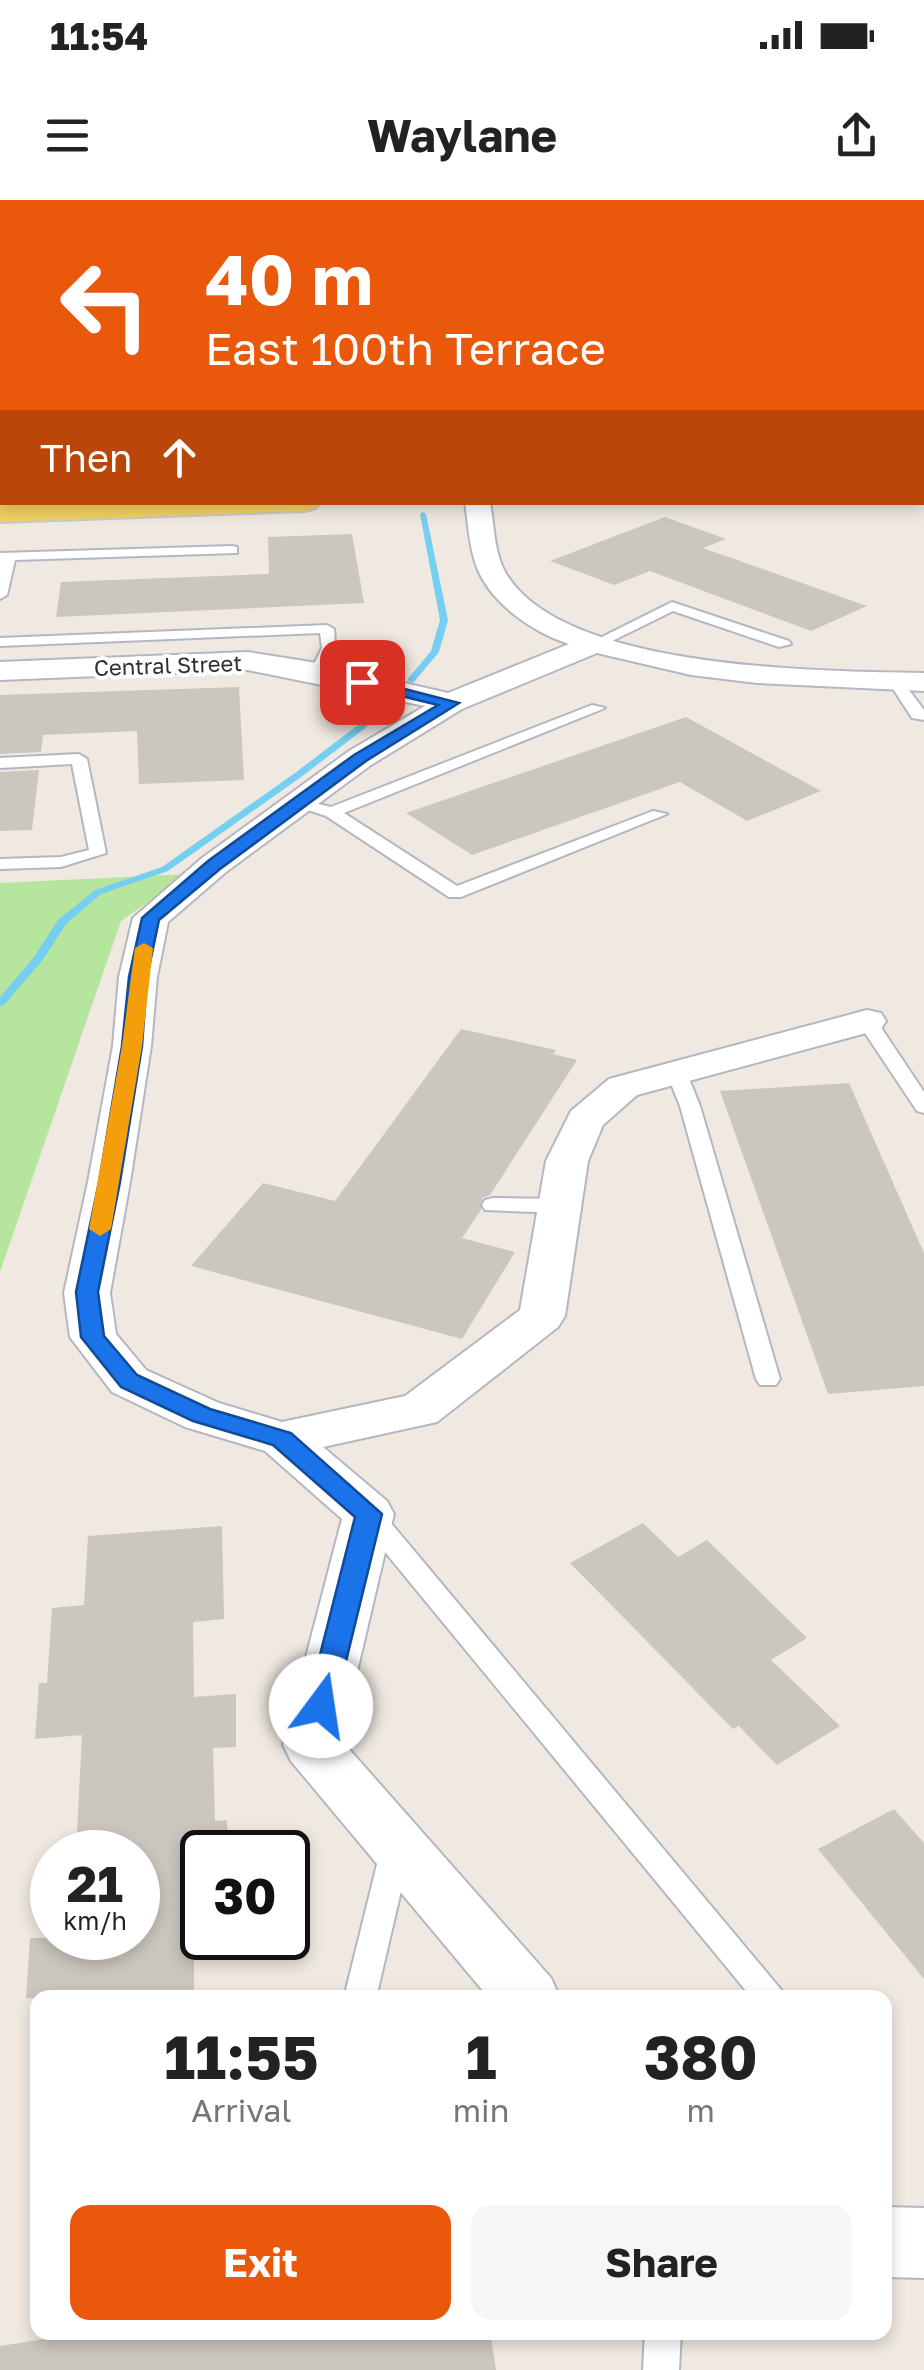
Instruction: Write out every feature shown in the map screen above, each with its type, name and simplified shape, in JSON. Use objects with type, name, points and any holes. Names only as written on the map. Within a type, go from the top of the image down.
[{"type":"main road","points":[[0,513],[188,505]]},
{"type":"street","points":[[478,505],[493,575],[519,606],[554,627],[595,644],[652,659],[768,678],[910,682]]},
{"type":"street","points":[[522,1990],[311,1745],[369,1514],[282,1439],[202,1415],[129,1381],[93,1337],[87,1292],[106,1199],[132,1046],[138,977],[151,918],[315,808],[360,758],[451,703],[595,644]]},
{"type":"street","name":"Central Street","points":[[0,671],[248,661],[317,672],[451,703]]},
{"type":"street","points":[[282,1439],[420,1410],[477,1370],[542,1316],[567,1161],[585,1120],[623,1086],[867,1021]]},
{"type":"street","points":[[892,2242],[924,2243]]},
{"type":"lane","points":[[0,595],[5,557],[232,550]]},
{"type":"lane","points":[[595,644],[672,606],[784,644]]},
{"type":"lane","points":[[0,642],[327,630],[329,648],[317,672]]},
{"type":"lane","points":[[910,682],[917,715],[924,715]]},
{"type":"lane","points":[[315,808],[597,708]]},
{"type":"lane","points":[[0,763],[79,760],[98,853],[61,862],[0,864]]},
{"type":"lane","points":[[315,808],[455,893],[659,814]]},
{"type":"lane","points":[[867,1021],[924,1106]]},
{"type":"lane","points":[[676,1071],[690,1106],[768,1379]]},
{"type":"lane","points":[[493,1204],[560,1206]]},
{"type":"lane","points":[[369,1514],[765,1990]]},
{"type":"lane","points":[[362,1990],[397,1845]]},
{"type":"lane","points":[[661,2370],[663,2340]]},
{"type":"green space","points":[[188,874],[121,921],[0,1272],[0,883]]},
{"type":"building","points":[[665,517],[726,539],[703,548],[867,606],[811,631],[650,571],[614,585],[550,561]]},
{"type":"building","points":[[352,534],[364,603],[56,617],[61,582],[269,574],[268,537]]},
{"type":"building","points":[[239,687],[244,780],[139,784],[137,731],[43,735],[41,752],[0,754],[0,695]]},
{"type":"building","points":[[686,717],[821,791],[747,821],[680,782],[472,855],[406,813]]},
{"type":"building","points":[[39,770],[32,830],[0,831],[0,772]]},
{"type":"building","points":[[461,1029],[556,1050],[553,1054],[577,1060],[490,1195],[482,1198],[481,1210],[462,1238],[515,1252],[462,1339],[191,1266],[263,1183],[335,1201]]},
{"type":"building","points":[[849,1083],[924,1253],[924,1386],[828,1394],[720,1091]]},
{"type":"building","points":[[643,1523],[678,1557],[707,1540],[807,1638],[771,1660],[840,1726],[777,1765],[739,1726],[733,1729],[570,1563]]},
{"type":"building","points":[[222,1526],[224,1619],[193,1622],[194,1697],[236,1694],[236,1747],[213,1748],[215,1821],[227,1820],[227,1830],[180,1830],[180,1960],[194,1960],[194,1990],[30,1990],[30,1998],[26,1998],[30,1938],[30,1960],[160,1960],[160,1830],[77,1830],[82,1735],[35,1739],[39,1683],[47,1683],[52,1608],[84,1605],[88,1536]]},
{"type":"building","points":[[894,1809],[924,1843],[924,1979],[818,1849]]},
{"type":"building","points":[[38,2340],[491,2340],[496,2370],[0,2370],[0,2346]]},
{"type":"waterway","points":[[411,680],[435,652],[444,620],[423,514]]},
{"type":"waterway","points":[[0,1003],[38,959],[62,922],[98,892],[165,869],[298,775],[361,727],[390,699]]},
{"type":"slow traffic","points":[[100,1229],[132,1046],[144,948]]},
{"type":"route","points":[[321,1706],[369,1514],[282,1439],[202,1415],[129,1381],[93,1337],[87,1292],[109,1182],[132,1046],[138,977],[151,918],[214,865],[360,758],[451,703],[362,682]]}]
